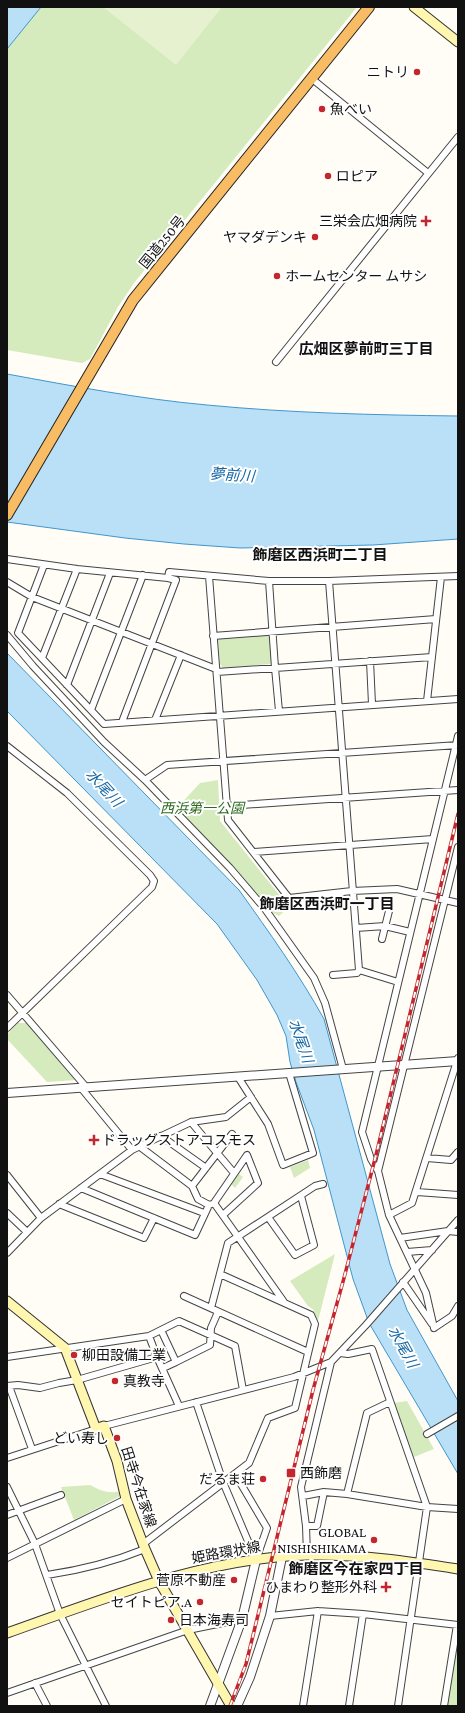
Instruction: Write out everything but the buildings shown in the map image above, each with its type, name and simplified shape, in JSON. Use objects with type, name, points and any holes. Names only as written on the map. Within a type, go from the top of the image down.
[{"type":"highway","name":"国道250号","points":[[7,515],[92,367],[133,300],[369,7]]},
{"type":"main road","points":[[414,7],[458,42]]},
{"type":"main road","points":[[7,1301],[65,1348]]},
{"type":"main road","name":"田寺今在家線","points":[[65,1348],[77,1380],[117,1461],[126,1498],[144,1547],[160,1580],[231,1706]]},
{"type":"main road","name":"姫路環状線","points":[[7,1633],[160,1580],[207,1568],[256,1560],[307,1555],[366,1556],[458,1569]]},
{"type":"street","points":[[311,78],[428,173]]},
{"type":"street","points":[[276,362],[458,137]]},
{"type":"street","points":[[7,558],[44,565],[110,573],[143,575],[176,580],[153,644],[122,722]]},
{"type":"street","points":[[44,565],[18,633],[104,724],[220,716],[279,710],[458,699]]},
{"type":"street","points":[[42,658],[77,569]]},
{"type":"street","points":[[168,578],[169,572],[270,581],[329,581],[458,576]]},
{"type":"street","points":[[67,685],[110,573]]},
{"type":"street","points":[[91,710],[143,575]]},
{"type":"street","points":[[209,576],[228,820],[289,898],[352,891],[397,889],[458,904]]},
{"type":"street","points":[[427,701],[441,577]]},
{"type":"street","points":[[270,581],[272,631],[279,710]]},
{"type":"street","points":[[329,581],[335,664],[340,706],[352,891],[359,970]]},
{"type":"street","points":[[7,582],[32,597],[216,670],[275,668],[432,657]]},
{"type":"street","points":[[213,636],[436,619]]},
{"type":"street","points":[[7,635],[33,666],[104,742],[145,780],[230,868],[265,909],[314,978],[325,1003],[343,1069]]},
{"type":"street","points":[[155,720],[181,655]]},
{"type":"street","points":[[370,662],[372,704]]},
{"type":"street","points":[[434,1328],[426,1293],[389,1215],[378,1171],[371,1159],[362,1132],[458,736]]},
{"type":"street","points":[[145,780],[168,765],[457,745]]},
{"type":"street","points":[[7,746],[67,793],[150,875],[154,881],[152,886],[7,1028]]},
{"type":"street","points":[[227,806],[458,790]]},
{"type":"street","points":[[254,852],[432,839]]},
{"type":"street","points":[[378,1171],[458,847]]},
{"type":"street","points":[[382,939],[390,908]]},
{"type":"street","points":[[356,928],[385,926],[410,932]]},
{"type":"street","points":[[333,975],[357,973],[359,970]]},
{"type":"street","points":[[359,970],[398,982]]},
{"type":"street","points":[[7,995],[84,1088],[132,1150]]},
{"type":"street","points":[[7,1093],[458,1060],[417,1192],[412,1203],[389,1215]]},
{"type":"street","points":[[238,1077],[268,1124],[283,1165],[313,1153],[286,1073]]},
{"type":"street","points":[[7,1253],[41,1218],[132,1150],[191,1122],[226,1117],[251,1097]]},
{"type":"street","points":[[191,1122],[234,1173]]},
{"type":"street","points":[[192,1186],[232,1134]]},
{"type":"street","points":[[161,1136],[206,1168]]},
{"type":"street","points":[[139,1146],[192,1186],[198,1199],[195,1210]]},
{"type":"street","points":[[427,1158],[451,1160],[458,1152]]},
{"type":"street","points":[[81,1188],[195,1235],[204,1214],[247,1154],[258,1184],[223,1215]]},
{"type":"street","points":[[100,1174],[204,1214]]},
{"type":"street","points":[[7,1175],[41,1218]]},
{"type":"street","points":[[211,1308],[228,1243],[315,1186],[323,1184]]},
{"type":"street","points":[[417,1192],[458,1195]]},
{"type":"street","points":[[268,1217],[295,1255],[314,1245],[301,1196]]},
{"type":"street","points":[[198,1199],[211,1204],[223,1215],[284,1304]]},
{"type":"street","points":[[60,1204],[144,1238],[154,1218]]},
{"type":"street","points":[[7,1213],[27,1232]]},
{"type":"street","points":[[7,1458],[100,1428],[304,1373],[331,1362],[366,1325],[458,1220]]},
{"type":"street","points":[[400,1238],[448,1231],[458,1232]]},
{"type":"street","points":[[407,1252],[432,1250]]},
{"type":"street","points":[[47,1575],[79,1570],[116,1560],[144,1547],[223,1482],[249,1464],[268,1418],[295,1408],[315,1324],[311,1315],[220,1274]]},
{"type":"street","points":[[403,1282],[434,1328]]},
{"type":"street","points":[[184,1296],[308,1352]]},
{"type":"street","points":[[434,1328],[452,1316],[458,1306]]},
{"type":"street","points":[[163,1368],[210,1345],[211,1328],[218,1312]]},
{"type":"street","points":[[7,1357],[149,1336],[179,1321],[234,1346],[243,1390]]},
{"type":"street","points":[[161,1330],[176,1362]]},
{"type":"street","points":[[149,1336],[179,1406]]},
{"type":"street","points":[[340,1353],[348,1354],[372,1349],[427,1507],[398,1706]]},
{"type":"street","points":[[32,1449],[8,1386],[18,1385],[40,1388],[59,1382],[77,1380],[157,1356]]},
{"type":"street","points":[[307,1555],[306,1526],[301,1487],[331,1362]]},
{"type":"street","points":[[196,1402],[223,1482],[256,1560]]},
{"type":"street","points":[[347,1494],[367,1412],[390,1402]]},
{"type":"street","points":[[427,1434],[458,1416]]},
{"type":"street","points":[[209,1705],[242,1618],[256,1560],[267,1528],[235,1474]]},
{"type":"street","points":[[7,1487],[35,1544],[60,1614],[106,1706]]},
{"type":"street","points":[[303,1496],[324,1492],[347,1494],[427,1507],[458,1509]]},
{"type":"street","points":[[306,1526],[317,1526],[324,1492]]},
{"type":"street","points":[[7,1515],[61,1495]]},
{"type":"street","points":[[7,1558],[126,1498]]},
{"type":"street","points":[[238,1706],[250,1677],[270,1616],[282,1557]]},
{"type":"street","points":[[270,1616],[318,1611],[363,1614],[457,1625],[444,1706]]},
{"type":"street","points":[[302,1706],[318,1611]]},
{"type":"street","points":[[349,1706],[363,1614]]},
{"type":"street","points":[[7,1693],[188,1630],[242,1618]]},
{"type":"street","points":[[35,1683],[47,1706]]},
{"type":"green space","points":[[41,7],[357,7],[134,283],[118,307],[90,359],[82,363],[7,350],[7,49]]},
{"type":"green space","points":[[103,7],[222,7],[176,65]]},
{"type":"green space","points":[[268,634],[271,636],[272,661],[270,664],[223,668],[220,664],[218,640],[220,637]]},
{"type":"green space","name":"西浜第一公園","points":[[218,780],[220,821],[289,907],[279,916],[273,913],[245,879],[177,808],[200,783]]},
{"type":"green space","points":[[18,1023],[27,1023],[76,1080],[47,1082],[7,1039],[7,1034]]},
{"type":"green space","points":[[308,1160],[310,1168],[294,1178],[290,1167]]},
{"type":"green space","points":[[239,1174],[243,1177],[235,1188],[231,1184]]},
{"type":"green space","points":[[335,1254],[318,1321],[312,1314],[314,1310],[308,1306],[290,1281]]},
{"type":"green space","points":[[407,1401],[434,1449],[414,1457],[393,1403]]},
{"type":"green space","points":[[90,1485],[105,1491],[121,1491],[122,1495],[74,1520],[61,1487]]},
{"type":"green space","points":[[458,1631],[458,1706],[445,1706]]},
{"type":"water","points":[[7,7],[41,7],[7,49]]},
{"type":"water","name":"夢前川","points":[[7,374],[132,396],[207,405],[332,413],[458,416],[458,539],[373,545],[240,548],[125,538],[7,522]]},
{"type":"water","name":"水尾川","points":[[7,653],[239,890],[294,969],[324,1019],[390,1264],[407,1310],[458,1401],[458,1474],[369,1323],[353,1279],[314,1130],[296,1082],[290,1062],[286,1036],[277,1015],[257,980],[217,924],[7,711]]},
{"type":"railway","points":[[230,1706],[246,1664],[313,1390],[376,1155],[458,814]]},
{"type":"place","name":"ニトリ","points":[[417,72]]},
{"type":"place","name":"魚べい","points":[[322,109]]},
{"type":"place","name":"ロピア","points":[[328,176]]},
{"type":"place","name":"三栄会広畑病院","points":[[426,221]]},
{"type":"place","name":"ヤマダデンキ","points":[[315,237]]},
{"type":"place","name":"ホームセンター ムサシ","points":[[277,276]]},
{"type":"place","name":"ドラッグストアコスモス","points":[[94,1140]]},
{"type":"place","name":"柳田設備工業","points":[[74,1355]]},
{"type":"place","name":"真教寺","points":[[115,1381]]},
{"type":"place","name":"どい寿し","points":[[117,1438]]},
{"type":"place","name":"西飾磨","points":[[291,1473]]},
{"type":"place","name":"だるま荘","points":[[263,1479]]},
{"type":"place","name":"GLOBAL NISHISHIKAMA","points":[[374,1540]]},
{"type":"place","name":"菅原不動産","points":[[234,1580]]},
{"type":"place","name":"ひまわり整形外科","points":[[386,1587]]},
{"type":"place","name":"セイトピア.A","points":[[200,1602]]},
{"type":"place","name":"日本海寿司","points":[[171,1620]]},
{"type":"district","name":"広畑区夢前町三丁目","points":[[366,349]]},
{"type":"district","name":"飾磨区西浜町二丁目","points":[[320,555]]},
{"type":"district","name":"飾磨区西浜町一丁目","points":[[327,904]]},
{"type":"district","name":"飾磨区今在家四丁目","points":[[356,1569]]}]
